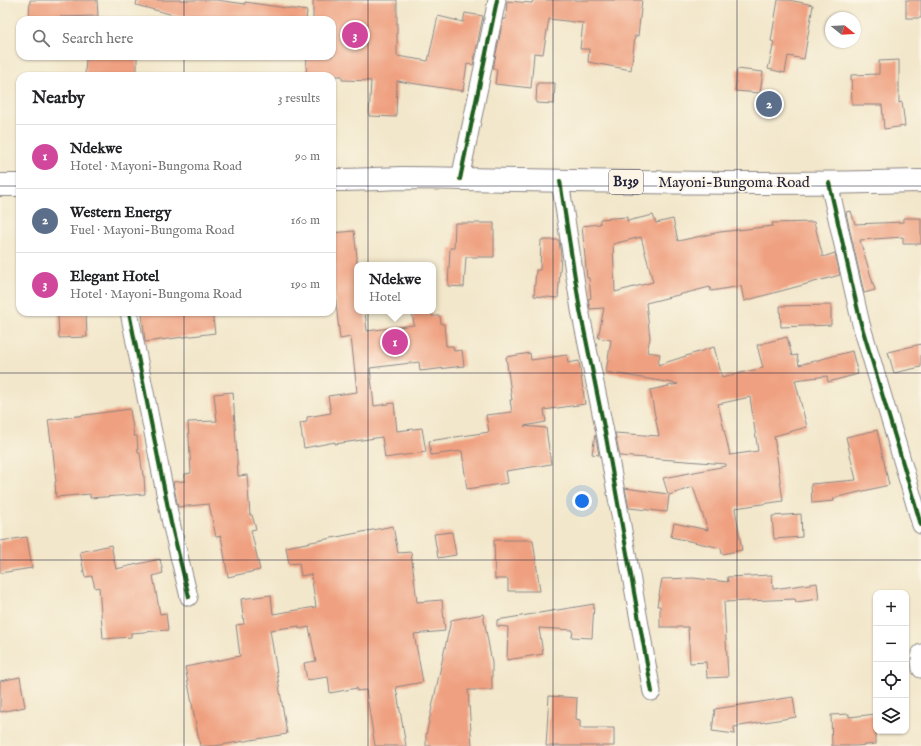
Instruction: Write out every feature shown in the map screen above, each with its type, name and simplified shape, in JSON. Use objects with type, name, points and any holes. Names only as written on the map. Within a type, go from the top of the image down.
[{"type":"main road","name":"Mayoni-Bungoma Road","points":[[336,180],[402,178],[829,183],[921,181]]},
{"type":"main road","points":[[0,185],[16,185]]},
{"type":"street","points":[[460,179],[497,0]]},
{"type":"street","points":[[560,181],[580,310],[606,437],[652,692]]},
{"type":"street","points":[[829,183],[861,324],[921,525]]},
{"type":"street","points":[[130,316],[171,524],[189,597]]},
{"type":"street","points":[[921,654],[921,669]]},
{"type":"building","points":[[30,0],[97,0],[98,16],[29,16]]},
{"type":"building","points":[[137,0],[217,0],[245,4],[245,2],[307,11],[306,16],[177,16],[136,5]]},
{"type":"building","points":[[313,0],[397,0],[397,56],[428,61],[438,16],[463,22],[465,13],[483,16],[473,65],[467,64],[463,91],[397,81],[396,117],[369,116],[371,81],[342,80],[342,76],[336,76],[336,72],[306,72],[307,60],[336,60],[336,16],[313,16]]},
{"type":"building","points":[[533,0],[642,0],[638,36],[635,36],[631,70],[588,62],[589,49],[580,49],[583,23],[549,19],[543,54],[534,53],[531,88],[495,84],[497,69],[493,69],[503,19],[506,19],[507,1],[532,3]]},
{"type":"building","points":[[778,0],[789,0],[813,5],[804,59],[788,56],[785,73],[768,69],[774,42],[771,41]]},
{"type":"building","points":[[906,0],[921,0],[921,18],[906,18]]},
{"type":"building","points":[[86,60],[137,60],[137,72],[85,72]]},
{"type":"building","points":[[899,60],[899,103],[902,102],[905,126],[884,129],[882,105],[852,105],[851,75],[879,74],[879,61]]},
{"type":"building","points":[[737,69],[763,72],[760,93],[735,91]]},
{"type":"building","points":[[537,83],[555,83],[554,104],[536,103]]},
{"type":"building","points":[[851,211],[855,224],[903,222],[903,218],[921,218],[921,244],[903,244],[903,237],[860,240],[875,290],[864,293],[846,213]]},
{"type":"building","points":[[653,215],[656,223],[673,219],[678,241],[720,232],[773,226],[772,223],[814,222],[823,257],[835,253],[840,275],[744,301],[741,286],[711,291],[710,287],[646,303],[650,338],[647,352],[660,354],[658,365],[714,347],[722,377],[763,368],[757,345],[787,337],[792,356],[797,355],[799,365],[852,351],[858,374],[828,382],[827,376],[795,380],[807,427],[774,436],[783,501],[735,508],[742,550],[722,554],[721,548],[671,537],[674,523],[708,530],[693,487],[669,495],[667,512],[629,508],[625,488],[668,494],[663,478],[726,466],[726,464],[620,456],[615,433],[659,436],[650,390],[678,384],[606,372],[611,340],[598,338],[604,308],[590,309],[588,299],[591,298],[589,278],[587,278],[582,226],[600,224],[600,219],[627,217],[627,221]],"holes":[[[641,237],[653,282],[615,292],[613,244]],[[750,397],[758,451],[730,455],[718,404]]]},
{"type":"building","points":[[455,223],[494,223],[494,257],[466,257],[464,287],[448,286],[450,248],[454,248]]},
{"type":"building","points":[[354,231],[357,262],[354,262],[354,314],[365,314],[367,331],[414,325],[412,314],[432,314],[432,316],[440,316],[441,324],[444,324],[446,346],[453,346],[454,351],[462,350],[464,366],[420,371],[419,362],[370,368],[374,406],[394,403],[397,431],[422,428],[426,452],[385,458],[382,437],[335,444],[335,442],[304,448],[300,423],[307,422],[307,417],[331,413],[328,396],[357,392],[351,337],[340,339],[336,304],[336,233]]},
{"type":"building","points":[[541,240],[559,240],[561,256],[558,298],[534,296],[536,270],[540,270]]},
{"type":"building","points":[[831,305],[831,325],[781,327],[780,306]]},
{"type":"building","points":[[58,316],[86,316],[87,337],[59,338]]},
{"type":"building","points":[[142,316],[213,316],[215,333],[145,342]]},
{"type":"building","points":[[921,344],[921,367],[894,373],[888,352]]},
{"type":"building","points":[[530,353],[531,360],[567,355],[568,363],[579,361],[585,404],[544,410],[546,422],[524,426],[546,428],[551,464],[506,471],[508,483],[467,489],[462,451],[431,455],[429,441],[489,432],[486,415],[512,412],[510,400],[512,400],[506,357]]},
{"type":"building","points":[[233,392],[238,476],[247,475],[250,515],[252,515],[256,529],[251,530],[260,570],[228,577],[221,536],[216,537],[209,504],[178,507],[173,482],[185,481],[185,474],[191,473],[188,422],[217,421],[214,394]]},
{"type":"building","points":[[130,409],[134,436],[137,436],[138,453],[140,453],[145,494],[90,498],[90,494],[56,497],[52,442],[48,420]]},
{"type":"building","points":[[877,430],[889,485],[834,498],[834,501],[812,503],[811,484],[856,480],[846,437]]},
{"type":"building","points":[[595,435],[596,439],[599,455],[592,454]]},
{"type":"building","points":[[801,514],[802,537],[774,539],[772,516]]},
{"type":"building","points":[[393,526],[398,553],[411,552],[417,602],[442,600],[445,631],[414,634],[423,682],[396,687],[406,746],[375,746],[366,690],[357,691],[357,688],[330,693],[328,677],[307,680],[304,663],[316,661],[309,627],[299,629],[299,626],[270,630],[287,734],[215,746],[200,746],[185,667],[240,656],[236,625],[244,624],[241,599],[271,595],[273,614],[316,607],[311,574],[301,576],[299,563],[289,564],[286,547]]},
{"type":"building","points":[[452,532],[456,555],[438,558],[434,534]]},
{"type":"building","points":[[27,537],[32,568],[0,573],[0,541]]},
{"type":"building","points":[[494,540],[533,540],[540,591],[508,591],[508,579],[495,579]]},
{"type":"building","points":[[111,545],[116,569],[160,559],[163,573],[153,576],[160,614],[166,613],[168,630],[131,633],[131,637],[103,639],[99,587],[95,588],[92,576],[85,577],[80,552]]},
{"type":"building","points":[[772,575],[773,589],[817,583],[819,599],[796,602],[795,599],[724,602],[728,677],[707,678],[706,662],[690,663],[688,627],[660,627],[660,606],[657,606],[662,579],[693,578],[728,582],[727,577]]},
{"type":"building","points":[[594,604],[592,638],[572,637],[573,630],[539,628],[543,654],[507,660],[508,627],[497,626],[497,620]]},
{"type":"building","points":[[483,614],[492,663],[492,690],[468,690],[472,746],[426,746],[426,735],[451,620]]},
{"type":"building","points":[[20,677],[25,707],[0,712],[0,681]]},
{"type":"building","points":[[549,696],[577,698],[576,719],[580,720],[580,728],[614,728],[614,746],[546,746]]},
{"type":"building","points":[[793,697],[796,717],[734,727],[735,734],[712,731],[715,709]]},
{"type":"building","points":[[849,714],[849,717],[873,714],[873,734],[876,734],[876,744],[832,746],[831,715]]},
{"type":"cycle path","points":[[460,179],[497,0]]},
{"type":"cycle path","points":[[560,181],[580,310],[606,437],[652,692]]},
{"type":"cycle path","points":[[829,183],[861,324],[921,525]]},
{"type":"cycle path","points":[[130,316],[171,523],[189,597]]},
{"type":"place","name":"Elegant Hotel","points":[[355,35]]},
{"type":"place","name":"Western Energy","points":[[769,104]]},
{"type":"place","name":"Ndekwe","points":[[395,342]]}]
